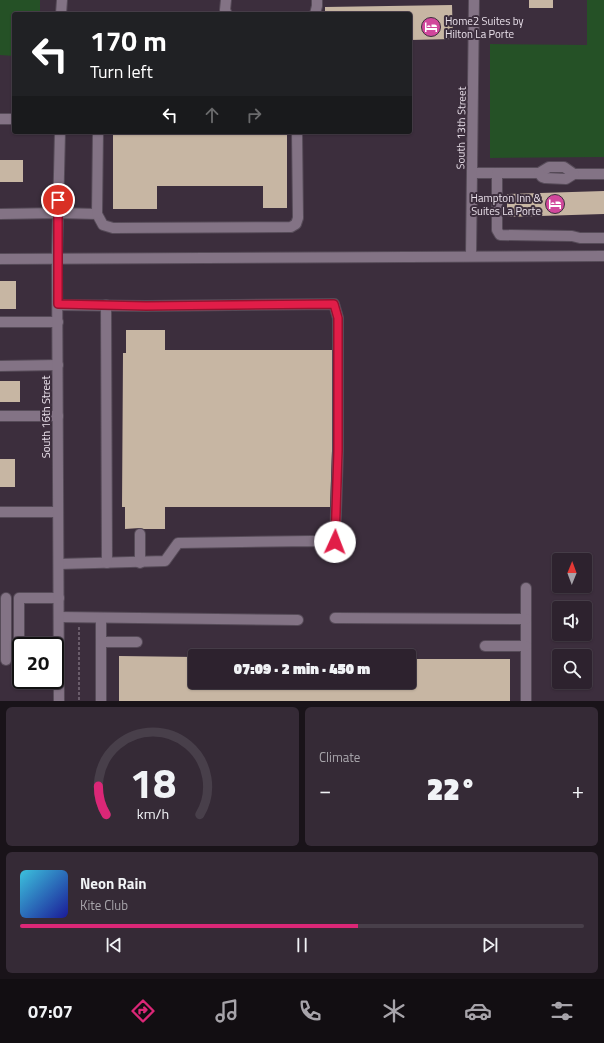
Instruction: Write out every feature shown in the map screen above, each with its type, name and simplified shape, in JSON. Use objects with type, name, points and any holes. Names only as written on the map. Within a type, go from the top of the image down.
[{"type":"street","points":[[62,0],[62,12]]},
{"type":"street","points":[[226,0],[226,12]]},
{"type":"street","points":[[315,12],[317,0]]},
{"type":"street","name":"South 13th Street","points":[[471,256],[474,0]]},
{"type":"street","points":[[0,119],[12,119]]},
{"type":"street","name":"South 16th Street","points":[[58,637],[58,213],[60,134]]},
{"type":"street","points":[[98,134],[97,214],[103,225],[113,228],[291,227],[296,224],[298,218],[297,134]]},
{"type":"street","points":[[472,173],[539,173],[549,167],[564,167],[574,174],[604,174]]},
{"type":"street","points":[[497,173],[497,230],[500,235],[604,238]]},
{"type":"street","points":[[0,214],[97,214]]},
{"type":"street","points":[[0,259],[604,256]]},
{"type":"street","points":[[58,304],[146,306],[334,304],[338,318],[338,451],[335,542],[178,543],[165,561],[59,564]]},
{"type":"street","points":[[106,305],[107,563]]},
{"type":"street","points":[[0,322],[58,322]]},
{"type":"street","points":[[0,366],[58,365]]},
{"type":"street","points":[[0,416],[58,416]]},
{"type":"street","points":[[0,512],[58,512]]},
{"type":"street","points":[[140,534],[140,562]]},
{"type":"street","points":[[526,588],[526,701]]},
{"type":"street","points":[[3,660],[3,598],[59,598]]},
{"type":"street","points":[[20,598],[20,637]]},
{"type":"street","points":[[59,617],[298,620]]},
{"type":"street","points":[[101,618],[101,701]]},
{"type":"street","points":[[335,618],[526,619]]},
{"type":"street","points":[[101,642],[137,642]]},
{"type":"street","points":[[485,646],[526,646]]},
{"type":"street","name":"South 16th Street","points":[[58,689],[59,701]]},
{"type":"path","points":[[79,618],[80,701]]},
{"type":"green space","points":[[0,0],[40,0],[40,12],[12,12],[12,56],[0,55]]},
{"type":"green space","points":[[587,0],[604,0],[604,157],[490,158],[490,44],[587,45]]},
{"type":"building","points":[[529,0],[553,0],[553,8],[529,8]]},
{"type":"building","name":"Home2 Suites by Hilton La Porte","points":[[452,5],[453,39],[412,40],[412,12],[325,12],[325,7]]},
{"type":"building","points":[[113,134],[287,134],[287,208],[263,208],[263,186],[157,186],[157,209],[113,209]]},
{"type":"building","points":[[0,160],[23,160],[23,182],[0,182]]},
{"type":"building","name":"Hampton Inn & Suites La Porte","points":[[604,191],[604,214],[507,217],[507,194]]},
{"type":"building","points":[[0,281],[16,281],[16,309],[0,309]]},
{"type":"building","points":[[126,330],[165,330],[165,350],[332,350],[332,451],[330,507],[165,507],[165,529],[125,529],[125,507],[122,507],[123,353],[126,353]]},
{"type":"building","points":[[0,381],[20,381],[20,402],[0,402]]},
{"type":"building","points":[[0,459],[15,459],[15,487],[0,487]]},
{"type":"building","points":[[119,656],[188,657],[188,689],[416,689],[416,659],[510,659],[510,701],[119,701]]},
{"type":"place","name":"Home2 Suites by Hilton La Porte","points":[[431,27]]},
{"type":"place","name":"Hampton Inn & Suites La Porte","points":[[555,204]]},
{"type":"route","points":[[58,200],[58,304],[146,306],[334,304],[338,318],[338,451],[335,542]]}]
